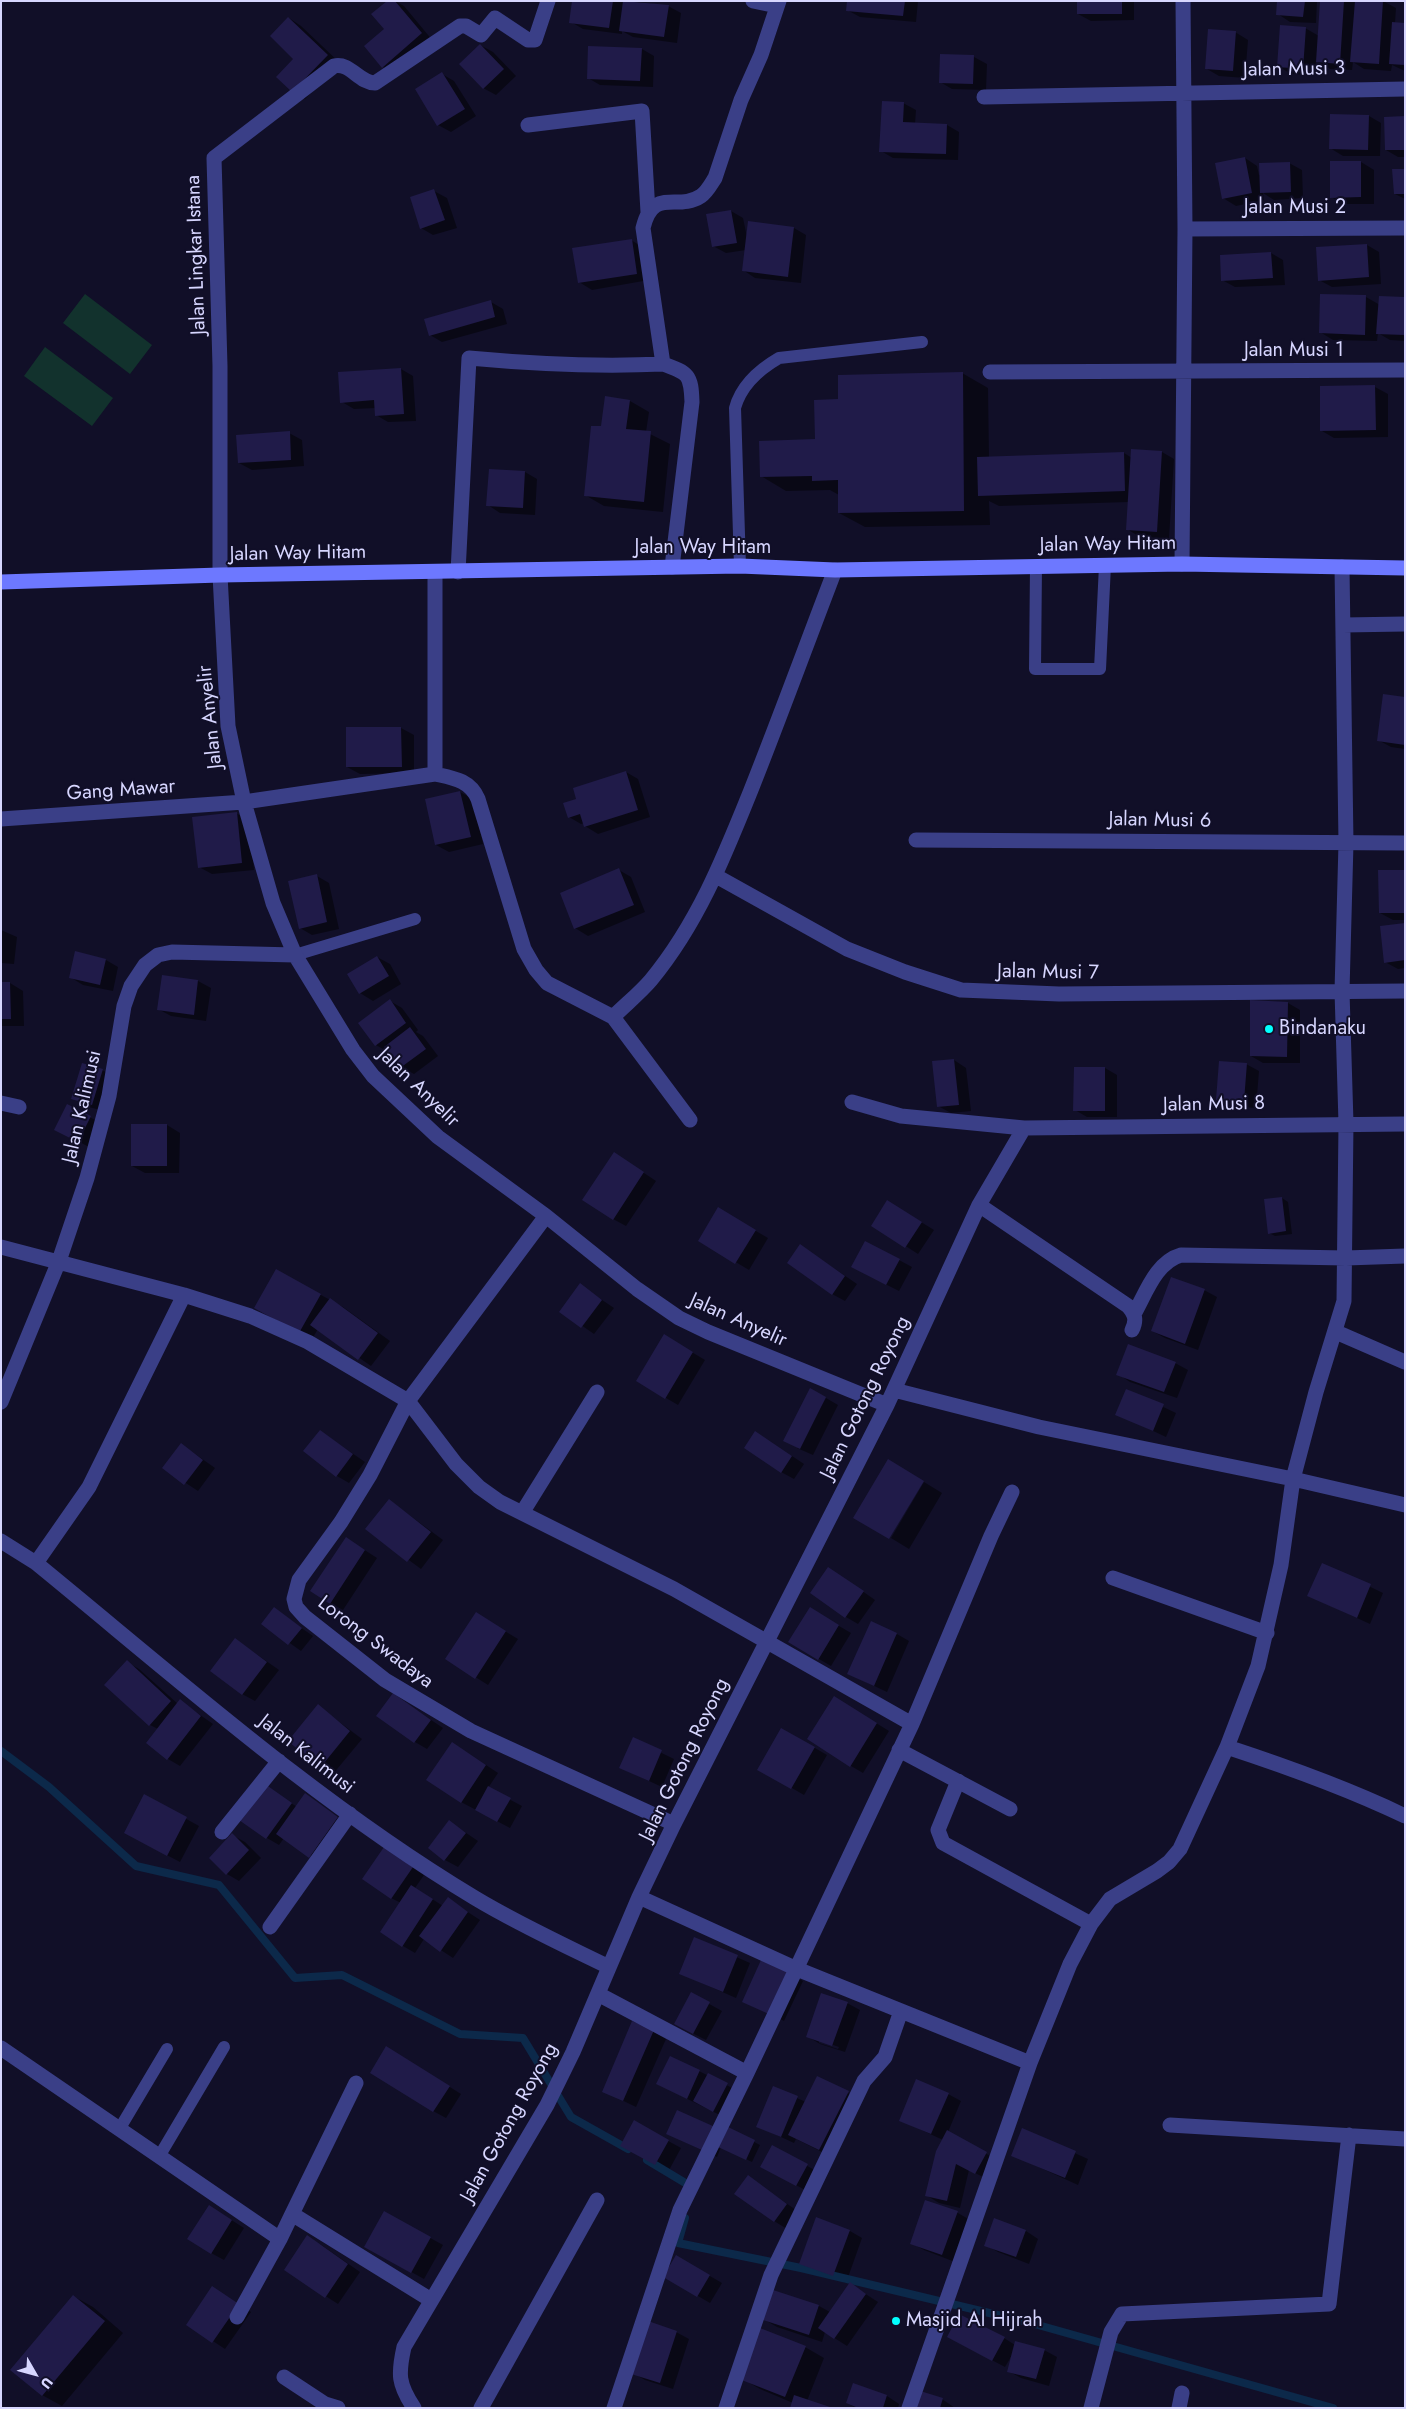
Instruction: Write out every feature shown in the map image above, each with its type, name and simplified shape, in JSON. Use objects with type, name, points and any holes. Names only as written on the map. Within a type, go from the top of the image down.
[{"type":"street","name":"Jalan Lingkar Istana","points":[[220,575],[220,366],[214,158],[334,66],[344,66],[368,82],[375,83],[460,26],[466,26],[481,35],[496,18],[528,40],[535,40],[548,1]]},
{"type":"street","points":[[648,212],[658,203],[695,199],[708,189],[714,178],[741,100],[761,54],[778,4],[753,1]]},
{"type":"street","points":[[1182,564],[1185,229],[1183,1]]},
{"type":"street","name":"Jalan Musi 3","points":[[984,97],[1405,89]]},
{"type":"street","points":[[528,125],[642,111],[648,212],[643,228],[663,364]]},
{"type":"street","name":"Jalan Musi 2","points":[[1185,229],[1405,228]]},
{"type":"street","points":[[458,572],[469,358],[545,365],[612,367],[663,364],[685,373],[690,379],[692,402],[672,567]]},
{"type":"street","name":"Jalan Musi 1","points":[[990,372],[1405,370]]},
{"type":"street","name":"Jalan Way Hitam","points":[[1,582],[220,575],[740,566],[835,570],[1182,564],[1405,568]]},
{"type":"street","points":[[909,2408],[1030,2063],[1070,1964],[1091,1924],[1116,1893],[1157,1871],[1169,1862],[1180,1849],[1227,1748],[1258,1666],[1267,1634],[1281,1564],[1293,1479],[1316,1392],[1344,1301],[1346,1258],[1346,1123],[1342,990],[1346,843],[1342,567]]},
{"type":"street","points":[[612,1017],[650,981],[674,949],[696,916],[716,876],[774,733],[835,570]]},
{"type":"street","points":[[435,572],[435,774],[460,780],[475,792],[524,949],[536,970],[547,983],[612,1017],[690,1120]]},
{"type":"street","name":"Jalan Anyelir","points":[[220,575],[228,726],[244,802],[273,903],[295,955],[353,1050],[373,1076],[438,1137],[546,1216],[637,1289],[679,1318],[753,1352],[887,1404]]},
{"type":"street","points":[[1343,625],[1405,624]]},
{"type":"street","name":"Gang Mawar","points":[[1,819],[244,802],[435,774]]},
{"type":"street","name":"Jalan Musi 6","points":[[916,840],[1405,843]]},
{"type":"street","name":"Jalan Musi 7","points":[[716,876],[847,949],[905,972],[961,990],[1059,994],[1405,990]]},
{"type":"street","name":"Jalan Kalimusi","points":[[2,1398],[59,1261],[87,1178],[109,1096],[124,1006],[138,974],[158,955],[172,952],[295,955]]},
{"type":"street","name":"Jalan Musi 8","points":[[852,1102],[902,1116],[1024,1128],[1346,1123],[1405,1124]]},
{"type":"street","points":[[1,1103],[19,1107]]},
{"type":"street","name":"Jalan Gotong Royong","points":[[414,2408],[399,2380],[404,2347],[547,2105],[598,1994],[639,1897],[674,1824],[894,1390],[979,1205],[1024,1128]]},
{"type":"street","points":[[979,1205],[1128,1306],[1134,1314],[1135,1325],[1132,1330]]},
{"type":"street","points":[[408,1401],[546,1216]]},
{"type":"street","points":[[1,1247],[184,1295],[250,1316],[308,1342],[408,1401],[445,1451],[479,1487],[500,1502],[674,1588],[912,1724]]},
{"type":"street","points":[[1134,1314],[1158,1270],[1172,1257],[1181,1255],[1346,1258],[1405,1256]]},
{"type":"street","points":[[36,1563],[89,1487],[184,1295]]},
{"type":"street","points":[[1336,1332],[1405,1362]]},
{"type":"street","points":[[894,1390],[1039,1427],[1293,1479],[1405,1505]]},
{"type":"street","points":[[522,1513],[597,1392]]},
{"type":"street","name":"Lorong Swadaya","points":[[408,1401],[370,1475],[341,1522],[299,1580],[294,1599],[296,1607],[384,1680],[438,1714],[674,1824]]},
{"type":"street","points":[[614,2408],[680,2210],[797,1969],[912,1724],[991,1536],[1012,1492]]},
{"type":"street","name":"Jalan Kalimusi","points":[[1,1540],[36,1563],[279,1761],[350,1814],[426,1867],[476,1898],[609,1967]]},
{"type":"street","points":[[1114,1578],[1267,1634]]},
{"type":"street","points":[[1227,1748],[1311,1775],[1362,1795],[1405,1816]]},
{"type":"street","points":[[899,1750],[1010,1809]]},
{"type":"street","points":[[222,1832],[279,1761]]},
{"type":"street","points":[[958,1781],[938,1830],[943,1843],[1091,1924]]},
{"type":"street","points":[[270,1927],[350,1814]]},
{"type":"street","points":[[639,1897],[797,1969],[1030,2063]]},
{"type":"street","points":[[598,1994],[747,2073]]},
{"type":"street","points":[[726,2408],[771,2274],[864,2081],[885,2057],[901,2011]]},
{"type":"street","points":[[1,2048],[280,2238]]},
{"type":"street","points":[[237,2317],[280,2238],[356,2083]]},
{"type":"street","points":[[1170,2125],[1405,2139]]},
{"type":"street","points":[[1091,2408],[1111,2332],[1122,2314],[1329,2304],[1349,2135]]},
{"type":"street","points":[[481,2408],[597,2200]]},
{"type":"street","points":[[292,2214],[431,2300]]},
{"type":"street","points":[[284,2378],[325,2404],[338,2408]]},
{"type":"lane","points":[[740,566],[735,408],[742,391],[765,366],[779,358],[922,342]]},
{"type":"lane","points":[[1036,566],[1035,669],[1100,668],[1104,565]]},
{"type":"lane","points":[[295,955],[415,920]]},
{"type":"lane","points":[[160,2156],[224,2047]]},
{"type":"lane","points":[[120,2128],[167,2049]]},
{"type":"green space","points":[[85,294],[152,345],[130,374],[63,323]]},
{"type":"green space","points":[[45,347],[113,398],[92,426],[24,376]]},
{"type":"building","points":[[387,1],[395,1],[422,33],[382,68],[364,46],[384,29],[371,14]]},
{"type":"building","points":[[572,1],[613,1],[609,28],[569,23]]},
{"type":"building","points":[[623,1],[669,5],[664,37],[619,31]]},
{"type":"building","points":[[847,1],[905,1],[903,16],[846,11]]},
{"type":"building","points":[[1077,1],[1122,1],[1122,14],[1077,14]]},
{"type":"building","points":[[1277,1],[1305,1],[1303,17],[1276,15]]},
{"type":"building","points":[[1320,1],[1344,1],[1340,64],[1316,62]]},
{"type":"building","points":[[1355,1],[1383,1],[1379,64],[1350,62]]},
{"type":"building","points":[[288,17],[328,55],[292,92],[276,77],[293,59],[270,36]]},
{"type":"building","points":[[1392,22],[1405,23],[1405,65],[1389,64]]},
{"type":"building","points":[[1280,25],[1306,27],[1303,69],[1277,67]]},
{"type":"building","points":[[1208,29],[1236,31],[1233,71],[1205,69]]},
{"type":"building","points":[[480,44],[504,69],[483,89],[459,64]]},
{"type":"building","points":[[588,46],[642,48],[640,81],[587,79]]},
{"type":"building","points":[[940,54],[974,55],[973,84],[939,83]]},
{"type":"building","points":[[442,72],[465,109],[437,126],[415,89]]},
{"type":"building","points":[[882,101],[904,102],[903,122],[947,124],[946,154],[879,152]]},
{"type":"building","points":[[1330,114],[1369,115],[1368,150],[1329,149]]},
{"type":"building","points":[[1405,116],[1405,150],[1385,150],[1384,117]]},
{"type":"building","points":[[1245,157],[1252,193],[1222,199],[1215,163]]},
{"type":"building","points":[[1330,161],[1361,161],[1361,197],[1330,198]]},
{"type":"building","points":[[1290,162],[1291,192],[1260,193],[1259,163]]},
{"type":"building","points":[[1392,169],[1405,169],[1405,194],[1394,194]]},
{"type":"building","points":[[434,189],[445,220],[420,229],[410,197]]},
{"type":"building","points":[[731,210],[737,243],[712,247],[706,214]]},
{"type":"building","points":[[748,221],[794,227],[788,277],[742,271]]},
{"type":"building","points":[[632,239],[637,274],[578,283],[572,248]]},
{"type":"building","points":[[1367,244],[1369,277],[1318,281],[1316,247]]},
{"type":"building","points":[[1271,252],[1273,278],[1221,281],[1220,255]]},
{"type":"building","points":[[1320,294],[1366,295],[1365,335],[1319,333]]},
{"type":"building","points":[[1379,296],[1405,297],[1405,335],[1376,334]]},
{"type":"building","points":[[491,300],[495,317],[429,336],[424,319]]},
{"type":"building","points":[[401,368],[404,414],[375,416],[374,400],[340,403],[338,372]]},
{"type":"building","points":[[963,372],[964,511],[838,513],[838,480],[812,481],[812,476],[760,477],[759,441],[815,439],[814,400],[838,399],[838,375]]},
{"type":"building","points":[[1375,385],[1376,430],[1320,431],[1320,386]]},
{"type":"building","points":[[605,396],[630,400],[626,429],[651,431],[644,502],[584,496],[591,426],[601,426]]},
{"type":"building","points":[[290,431],[291,460],[238,463],[236,435]]},
{"type":"building","points":[[1131,449],[1162,451],[1157,532],[1126,530]]},
{"type":"building","points":[[1124,452],[1125,491],[978,496],[977,457]]},
{"type":"building","points":[[489,469],[525,471],[523,508],[486,506]]},
{"type":"building","points":[[1383,694],[1405,697],[1405,745],[1377,741]]},
{"type":"building","points":[[346,727],[401,727],[402,767],[346,767]]},
{"type":"building","points":[[626,771],[638,810],[584,827],[580,814],[568,818],[563,803],[576,799],[573,788]]},
{"type":"building","points":[[460,791],[471,837],[435,845],[425,799]]},
{"type":"building","points":[[237,812],[242,863],[198,868],[192,817]]},
{"type":"building","points":[[619,868],[634,905],[574,929],[560,893]]},
{"type":"building","points":[[1378,870],[1405,870],[1405,913],[1379,913]]},
{"type":"building","points":[[317,874],[327,922],[299,929],[288,881]]},
{"type":"building","points":[[1405,923],[1405,960],[1384,963],[1380,926]]},
{"type":"building","points":[[75,951],[106,959],[100,985],[69,978]]},
{"type":"building","points":[[377,956],[389,976],[359,994],[347,974]]},
{"type":"building","points":[[162,975],[198,980],[194,1015],[157,1010]]},
{"type":"building","points":[[1,982],[10,982],[11,1019],[1,1019]]},
{"type":"building","points":[[390,999],[406,1023],[375,1046],[358,1023]]},
{"type":"building","name":"Bindanaku","points":[[1250,1000],[1288,1002],[1287,1057],[1250,1056]]},
{"type":"building","points":[[410,1027],[426,1049],[400,1068],[384,1047]]},
{"type":"building","points":[[954,1059],[959,1105],[937,1107],[932,1061]]},
{"type":"building","points":[[1219,1061],[1247,1063],[1244,1101],[1216,1100]]},
{"type":"building","points":[[82,1063],[103,1069],[92,1105],[71,1099]]},
{"type":"building","points":[[1074,1067],[1105,1067],[1105,1111],[1073,1111]]},
{"type":"building","points":[[67,1104],[91,1116],[78,1142],[54,1130]]},
{"type":"building","points":[[131,1124],[167,1124],[167,1166],[131,1166]]},
{"type":"building","points":[[614,1152],[644,1172],[613,1220],[582,1200]]},
{"type":"building","points":[[1282,1197],[1286,1231],[1268,1234],[1264,1199]]},
{"type":"building","points":[[887,1200],[922,1222],[905,1248],[871,1226]]},
{"type":"building","points":[[718,1207],[756,1230],[735,1264],[698,1241]]},
{"type":"building","points":[[865,1241],[900,1259],[886,1285],[851,1267]]},
{"type":"building","points":[[800,1244],[845,1276],[832,1295],[787,1263]]},
{"type":"building","points":[[276,1269],[321,1294],[299,1333],[254,1308]]},
{"type":"building","points":[[1171,1277],[1205,1289],[1185,1344],[1151,1331]]},
{"type":"building","points":[[580,1283],[602,1300],[581,1328],[559,1312]]},
{"type":"building","points":[[330,1298],[378,1333],[358,1360],[310,1325]]},
{"type":"building","points":[[664,1334],[693,1352],[665,1399],[636,1381]]},
{"type":"building","points":[[1128,1344],[1176,1362],[1164,1392],[1116,1375]]},
{"type":"building","points":[[810,1388],[826,1397],[800,1449],[783,1441]]},
{"type":"building","points":[[1126,1389],[1164,1404],[1153,1431],[1115,1415]]},
{"type":"building","points":[[320,1430],[353,1454],[336,1477],[303,1451]]},
{"type":"building","points":[[755,1431],[792,1456],[781,1473],[744,1448]]},
{"type":"building","points":[[181,1443],[203,1460],[184,1485],[162,1468]]},
{"type":"building","points":[[888,1459],[924,1481],[889,1539],[853,1518]]},
{"type":"building","points":[[389,1499],[431,1532],[407,1562],[365,1529]]},
{"type":"building","points":[[346,1537],[365,1550],[330,1604],[310,1591]]},
{"type":"building","points":[[1322,1563],[1371,1584],[1357,1618],[1307,1596]]},
{"type":"building","points":[[828,1567],[864,1591],[845,1618],[810,1593]]},
{"type":"building","points":[[274,1607],[302,1628],[288,1645],[261,1624]]},
{"type":"building","points":[[810,1607],[839,1625],[818,1660],[788,1642]]},
{"type":"building","points":[[476,1612],[506,1631],[475,1679],[445,1659]]},
{"type":"building","points":[[871,1621],[897,1633],[874,1686],[847,1674]]},
{"type":"building","points":[[235,1638],[267,1662],[242,1695],[210,1671]]},
{"type":"building","points":[[127,1660],[171,1701],[149,1726],[104,1685]]},
{"type":"building","points":[[393,1693],[431,1720],[414,1743],[376,1716]]},
{"type":"building","points":[[834,1696],[877,1723],[850,1767],[807,1739]]},
{"type":"building","points":[[180,1699],[201,1716],[167,1760],[146,1743]]},
{"type":"building","points":[[318,1704],[350,1731],[320,1768],[288,1741]]},
{"type":"building","points":[[781,1728],[815,1747],[791,1789],[757,1770]]},
{"type":"building","points":[[633,1737],[662,1750],[649,1781],[619,1768]]},
{"type":"building","points":[[452,1742],[486,1765],[461,1803],[426,1780]]},
{"type":"building","points":[[265,1784],[292,1803],[266,1839],[239,1820]]},
{"type":"building","points":[[488,1786],[511,1798],[497,1822],[475,1810]]},
{"type":"building","points":[[305,1793],[338,1817],[309,1858],[276,1834]]},
{"type":"building","points":[[144,1794],[187,1817],[167,1856],[124,1833]]},
{"type":"building","points":[[449,1820],[466,1833],[444,1861],[428,1848]]},
{"type":"building","points":[[232,1833],[249,1850],[226,1875],[209,1858]]},
{"type":"building","points":[[384,1847],[413,1867],[391,1899],[362,1879]]},
{"type":"building","points":[[411,1885],[433,1899],[402,1947],[380,1932]]},
{"type":"building","points":[[448,1897],[468,1912],[440,1952],[419,1936]]},
{"type":"building","points":[[694,1937],[738,1955],[723,1992],[679,1974]]},
{"type":"building","points":[[761,1960],[791,1973],[771,2015],[742,2002]]},
{"type":"building","points":[[691,1992],[710,2002],[693,2034],[674,2024]]},
{"type":"building","points":[[821,1993],[848,2002],[832,2046],[806,2037]]},
{"type":"building","points":[[632,2021],[654,2030],[623,2101],[602,2092]]},
{"type":"building","points":[[386,2046],[450,2086],[433,2112],[370,2073]]},
{"type":"building","points":[[670,2056],[700,2070],[687,2099],[656,2084]]},
{"type":"building","points":[[708,2073],[728,2083],[713,2112],[693,2101]]},
{"type":"building","points":[[817,2076],[849,2091],[819,2150],[788,2135]]},
{"type":"building","points":[[916,2079],[949,2093],[931,2134],[899,2121]]},
{"type":"building","points":[[773,2086],[798,2096],[781,2137],[756,2127]]},
{"type":"building","points":[[677,2110],[715,2127],[704,2151],[666,2134]]},
{"type":"building","points":[[634,2120],[669,2140],[655,2165],[620,2146]]},
{"type":"building","points":[[728,2127],[755,2140],[746,2160],[718,2147]]},
{"type":"building","points":[[1022,2128],[1076,2151],[1065,2178],[1011,2156]]},
{"type":"building","points":[[947,2130],[987,2152],[975,2174],[956,2164],[947,2201],[925,2196],[936,2151]]},
{"type":"building","points":[[772,2145],[808,2164],[796,2186],[760,2167]]},
{"type":"building","points":[[748,2175],[787,2204],[774,2222],[734,2194]]},
{"type":"building","points":[[925,2200],[958,2211],[942,2255],[910,2244]]},
{"type":"building","points":[[209,2205],[232,2220],[211,2254],[187,2239]]},
{"type":"building","points":[[384,2211],[431,2237],[411,2273],[364,2247]]},
{"type":"building","points":[[816,2217],[850,2230],[833,2276],[799,2264]]},
{"type":"building","points":[[994,2218],[1026,2230],[1016,2257],[984,2246]]},
{"type":"building","points":[[307,2235],[348,2264],[325,2298],[284,2270]]},
{"type":"building","points":[[676,2255],[710,2275],[697,2297],[663,2277]]},
{"type":"building","points":[[850,2282],[866,2294],[834,2339],[818,2328]]},
{"type":"building","points":[[212,2286],[239,2304],[212,2343],[186,2325]]},
{"type":"building","points":[[773,2290],[819,2305],[809,2335],[763,2320]]},
{"type":"building","points":[[73,2295],[105,2321],[42,2396],[10,2370]]},
{"type":"building","points":[[959,2314],[1005,2337],[992,2361],[947,2337]]},
{"type":"building","points":[[648,2321],[677,2331],[660,2383],[631,2374]]},
{"type":"building","points":[[760,2328],[806,2346],[785,2397],[739,2379]]},
{"type":"building","points":[[1015,2341],[1045,2349],[1036,2379],[1007,2372]]},
{"type":"building","points":[[853,2383],[887,2395],[883,2408],[858,2408],[846,2403]]},
{"type":"building","points":[[917,2390],[943,2398],[940,2408],[912,2408]]},
{"type":"building","points":[[794,2395],[830,2407],[830,2408],[790,2408]]},
{"type":"waterway","points":[[1,1751],[49,1787],[136,1866],[219,1885],[295,1978],[342,1975],[460,2034],[523,2038],[571,2117],[628,2149]]},
{"type":"waterway","points":[[647,2160],[692,2187]]},
{"type":"waterway","points":[[685,2218],[678,2243],[801,2268],[1031,2323],[1333,2408]]},
{"type":"place","name":"Bindanaku","points":[[1269,1029]]},
{"type":"place","name":"Masjid Al Hijrah","points":[[896,2321]]}]
